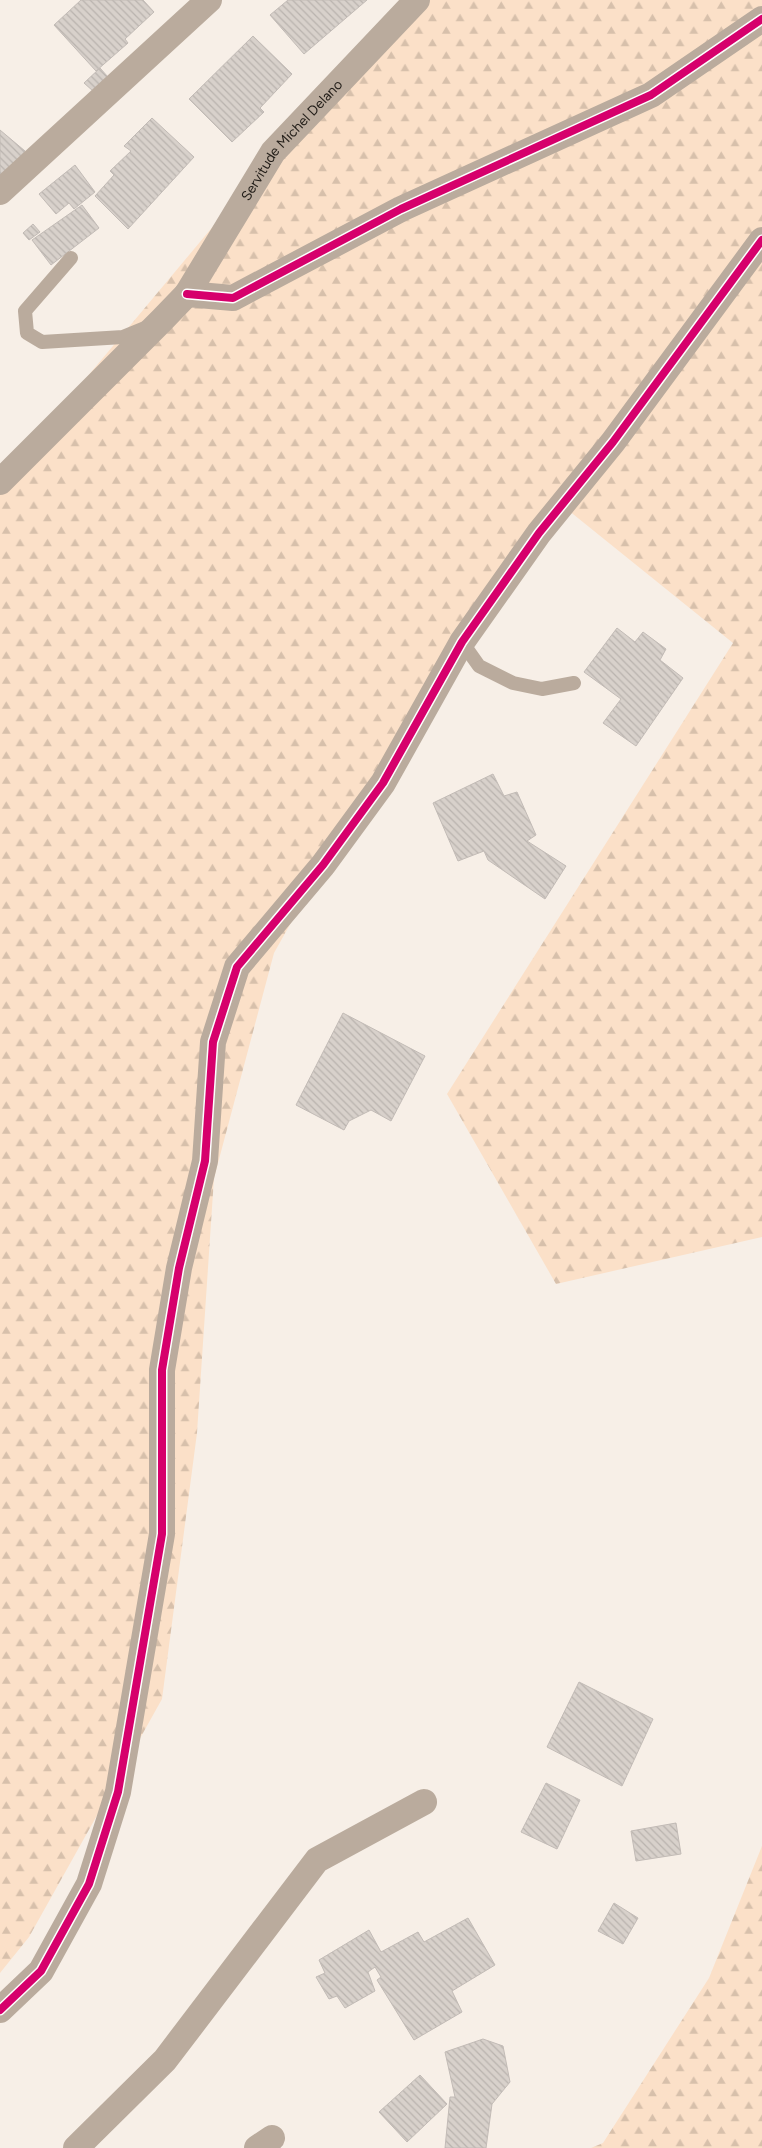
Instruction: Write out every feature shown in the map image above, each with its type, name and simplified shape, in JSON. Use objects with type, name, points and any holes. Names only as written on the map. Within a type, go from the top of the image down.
[{"type":"street","points":[[0,192],[209,0]]},
{"type":"street","name":"Servitude Michel Delano","points":[[0,482],[187,294],[273,152],[417,0]]},
{"type":"street","points":[[187,294],[233,298],[401,209],[651,95],[762,19]]},
{"type":"street","points":[[0,2010],[41,1971],[89,1884],[118,1792],[162,1534],[162,1370],[179,1268],[205,1161],[214,1042],[237,967],[323,866],[383,783],[462,642],[539,532],[613,442],[762,240]]},
{"type":"street","points":[[76,2148],[165,2060],[317,1860],[424,1802]]},
{"type":"lane","points":[[71,258],[25,312],[27,333],[42,342],[123,337],[162,320]]},
{"type":"lane","points":[[462,642],[478,666],[513,683],[542,689],[574,683]]},
{"type":"green space","points":[[407,0],[762,0],[762,1237],[556,1284],[447,1094],[733,643],[563,506],[348,821],[274,953],[214,1178],[197,1433],[162,1699],[29,1937],[0,1973],[0,481],[389,16]]},
{"type":"green space","points":[[762,1846],[762,2148],[591,2148],[603,2143],[709,1978]]},
{"type":"building","points":[[81,0],[143,0],[154,12],[125,39],[128,43],[96,71],[54,25]]},
{"type":"building","points":[[288,0],[367,0],[304,54],[270,15]]},
{"type":"building","points":[[253,36],[292,74],[260,108],[264,112],[232,142],[189,99]]},
{"type":"building","points":[[100,68],[108,77],[93,91],[84,83]]},
{"type":"building","points":[[152,118],[194,157],[128,229],[95,196],[114,175],[110,171],[131,151],[124,146]]},
{"type":"building","points":[[0,130],[25,151],[0,182]]},
{"type":"building","points":[[75,165],[95,192],[74,209],[69,203],[56,214],[39,194]]},
{"type":"building","points":[[82,205],[99,228],[51,265],[32,240]]},
{"type":"building","points":[[33,224],[40,232],[29,240],[23,233]]},
{"type":"building","points":[[617,628],[635,642],[643,632],[666,649],[660,660],[683,678],[636,746],[603,723],[621,699],[584,672]]},
{"type":"building","points":[[493,774],[504,796],[517,792],[536,835],[527,841],[566,866],[545,899],[488,860],[484,851],[458,861],[433,803]]},
{"type":"building","points":[[343,1013],[425,1056],[391,1121],[371,1110],[349,1121],[344,1130],[296,1105]]},
{"type":"building","points":[[579,1682],[653,1719],[622,1786],[547,1747]]},
{"type":"building","points":[[546,1783],[580,1800],[557,1849],[521,1832]]},
{"type":"building","points":[[676,1823],[681,1854],[636,1861],[631,1831]]},
{"type":"building","points":[[614,1903],[638,1918],[623,1944],[598,1931]]},
{"type":"building","points":[[468,1918],[495,1965],[452,1991],[462,2012],[414,2040],[377,1980],[381,1977],[375,1967],[368,1972],[375,1991],[345,2008],[337,1996],[329,1999],[316,1977],[325,1973],[319,1960],[369,1930],[381,1952],[418,1932],[424,1942]]},
{"type":"building","points":[[483,2039],[503,2046],[510,2082],[492,2104],[486,2148],[445,2148],[450,2097],[455,2097],[445,2052]]},
{"type":"building","points":[[420,2075],[447,2104],[407,2142],[379,2112]]},
{"type":"cycle path","points":[[187,294],[233,298],[401,209],[651,95],[762,19]]},
{"type":"cycle path","points":[[0,2010],[41,1971],[89,1884],[118,1792],[162,1534],[162,1370],[179,1268],[205,1161],[213,1042],[237,967],[323,865],[383,783],[462,642],[539,533],[613,442],[762,240]]}]
